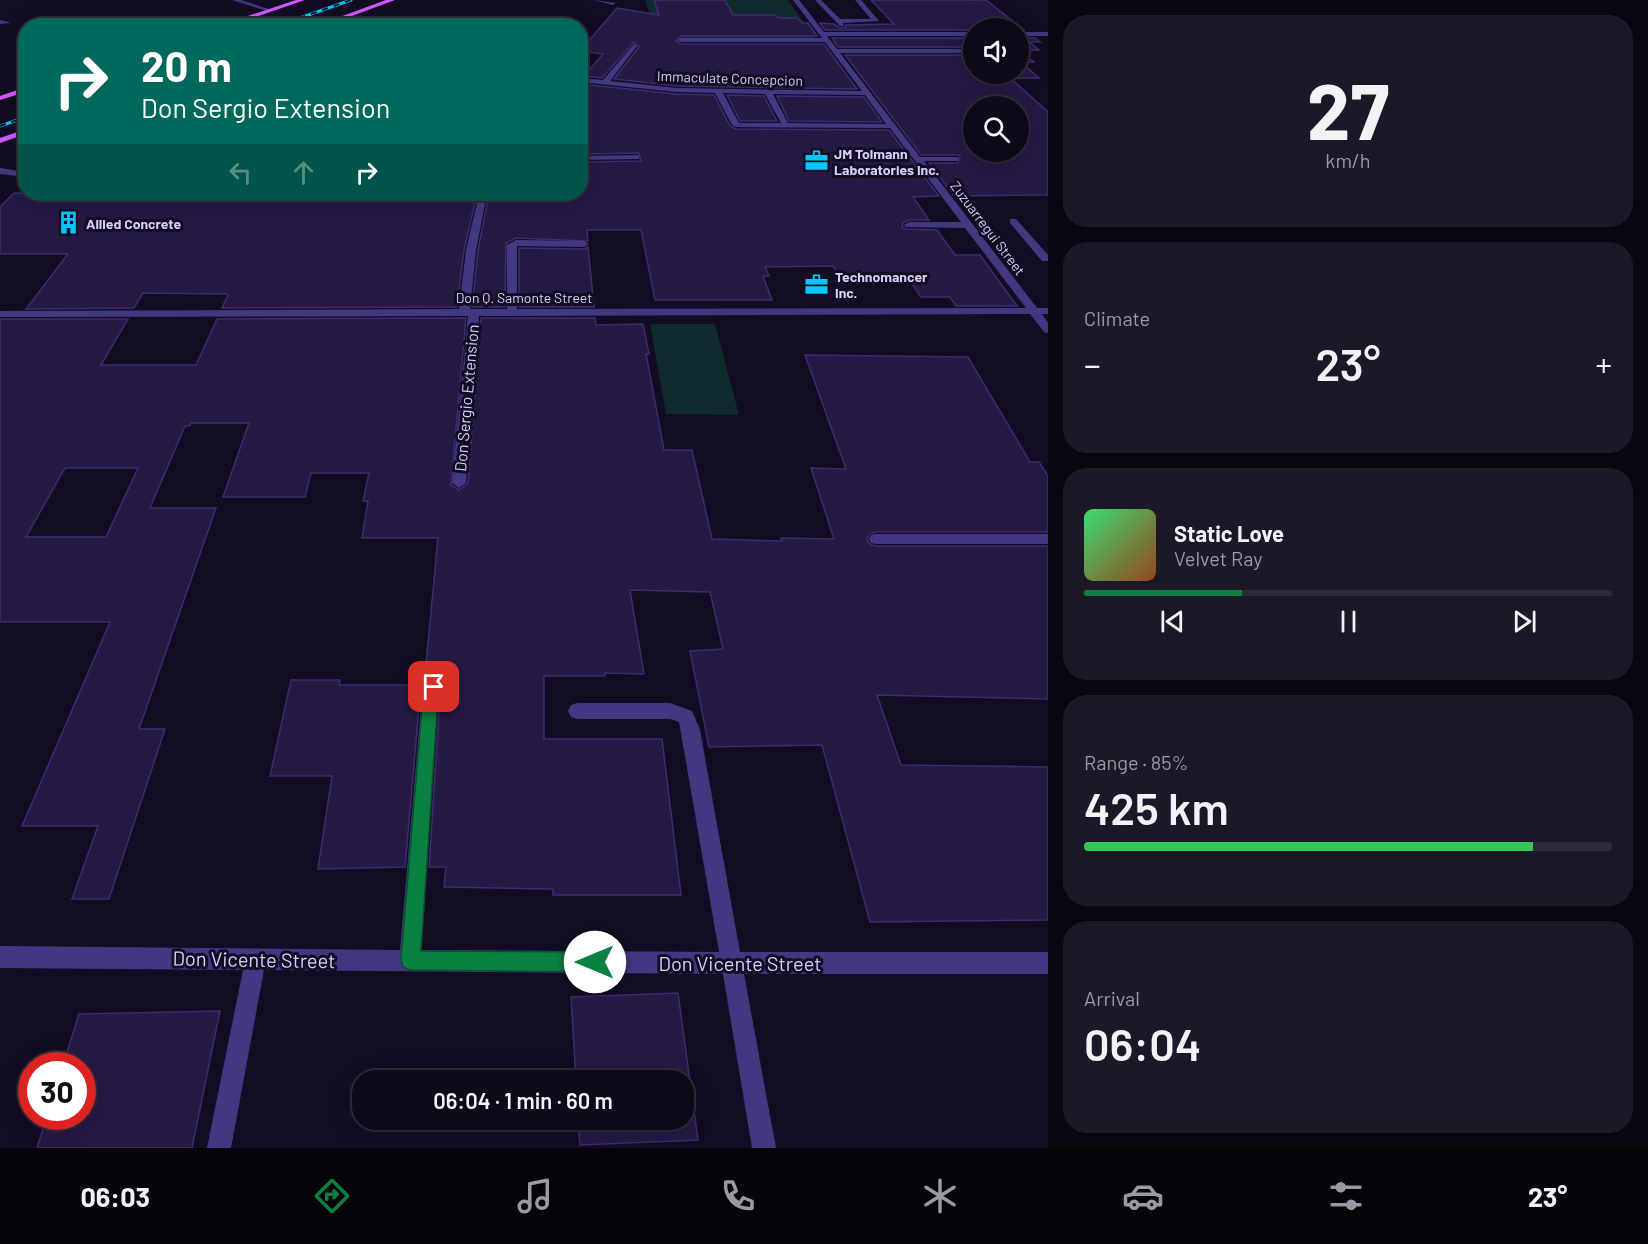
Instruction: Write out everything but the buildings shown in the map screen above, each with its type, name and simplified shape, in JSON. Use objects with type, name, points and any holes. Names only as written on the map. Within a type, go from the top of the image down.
[{"type":"main road","points":[[342,18],[392,0]]},
{"type":"main road","points":[[245,18],[299,1]]},
{"type":"main road","points":[[0,98],[18,92]]},
{"type":"main road","points":[[0,141],[18,134]]},
{"type":"street","points":[[235,0],[269,10]]},
{"type":"street","points":[[288,0],[299,1]]},
{"type":"street","points":[[596,0],[613,3]]},
{"type":"street","name":"Zuzuarregui Street","points":[[796,0],[1048,330]]},
{"type":"street","points":[[818,0],[840,23],[876,21],[858,0]]},
{"type":"street","points":[[681,40],[963,34]]},
{"type":"street","points":[[1029,34],[1048,34]]},
{"type":"street","points":[[605,83],[634,46]]},
{"type":"street","points":[[834,51],[963,51]]},
{"type":"street","name":"Immaculate Concepcion","points":[[588,81],[718,91],[866,93]]},
{"type":"street","points":[[718,91],[736,125],[892,126]]},
{"type":"street","points":[[768,92],[786,126]]},
{"type":"street","points":[[588,158],[636,158]]},
{"type":"street","points":[[917,159],[956,159]]},
{"type":"street","points":[[0,171],[18,174]]},
{"type":"street","name":"Don Sergio Extension","points":[[459,483],[471,250],[482,201]]},
{"type":"street","points":[[1013,222],[1046,259]]},
{"type":"street","points":[[909,225],[968,225]]},
{"type":"street","points":[[512,312],[512,245],[516,243],[584,244]]},
{"type":"street","name":"Don Q. Samonte Street","points":[[0,314],[1048,311]]},
{"type":"street","points":[[876,539],[1048,539]]},
{"type":"street","points":[[410,960],[430,696],[434,687]]},
{"type":"street","points":[[577,711],[670,711],[686,717],[691,730],[764,1148]]},
{"type":"street","name":"Don Vicente Street","points":[[0,957],[733,963],[1048,963]]},
{"type":"street","points":[[219,1148],[256,958]]},
{"type":"green space","points":[[645,0],[788,0],[817,41],[659,41]]},
{"type":"green space","points":[[650,324],[715,324],[739,415],[666,414]]},
{"type":"railway","points":[[300,18],[351,0]]},
{"type":"railway","points":[[0,126],[18,120]]},
{"type":"place","name":"JM Tolmann Laboratories Inc.","points":[[816,161]]},
{"type":"place","name":"Allied Concrete","points":[[68,223]]},
{"type":"place","name":"Technomancer Inc.","points":[[817,284]]},
{"type":"route","points":[[434,687],[430,696],[410,960],[595,962]]}]
